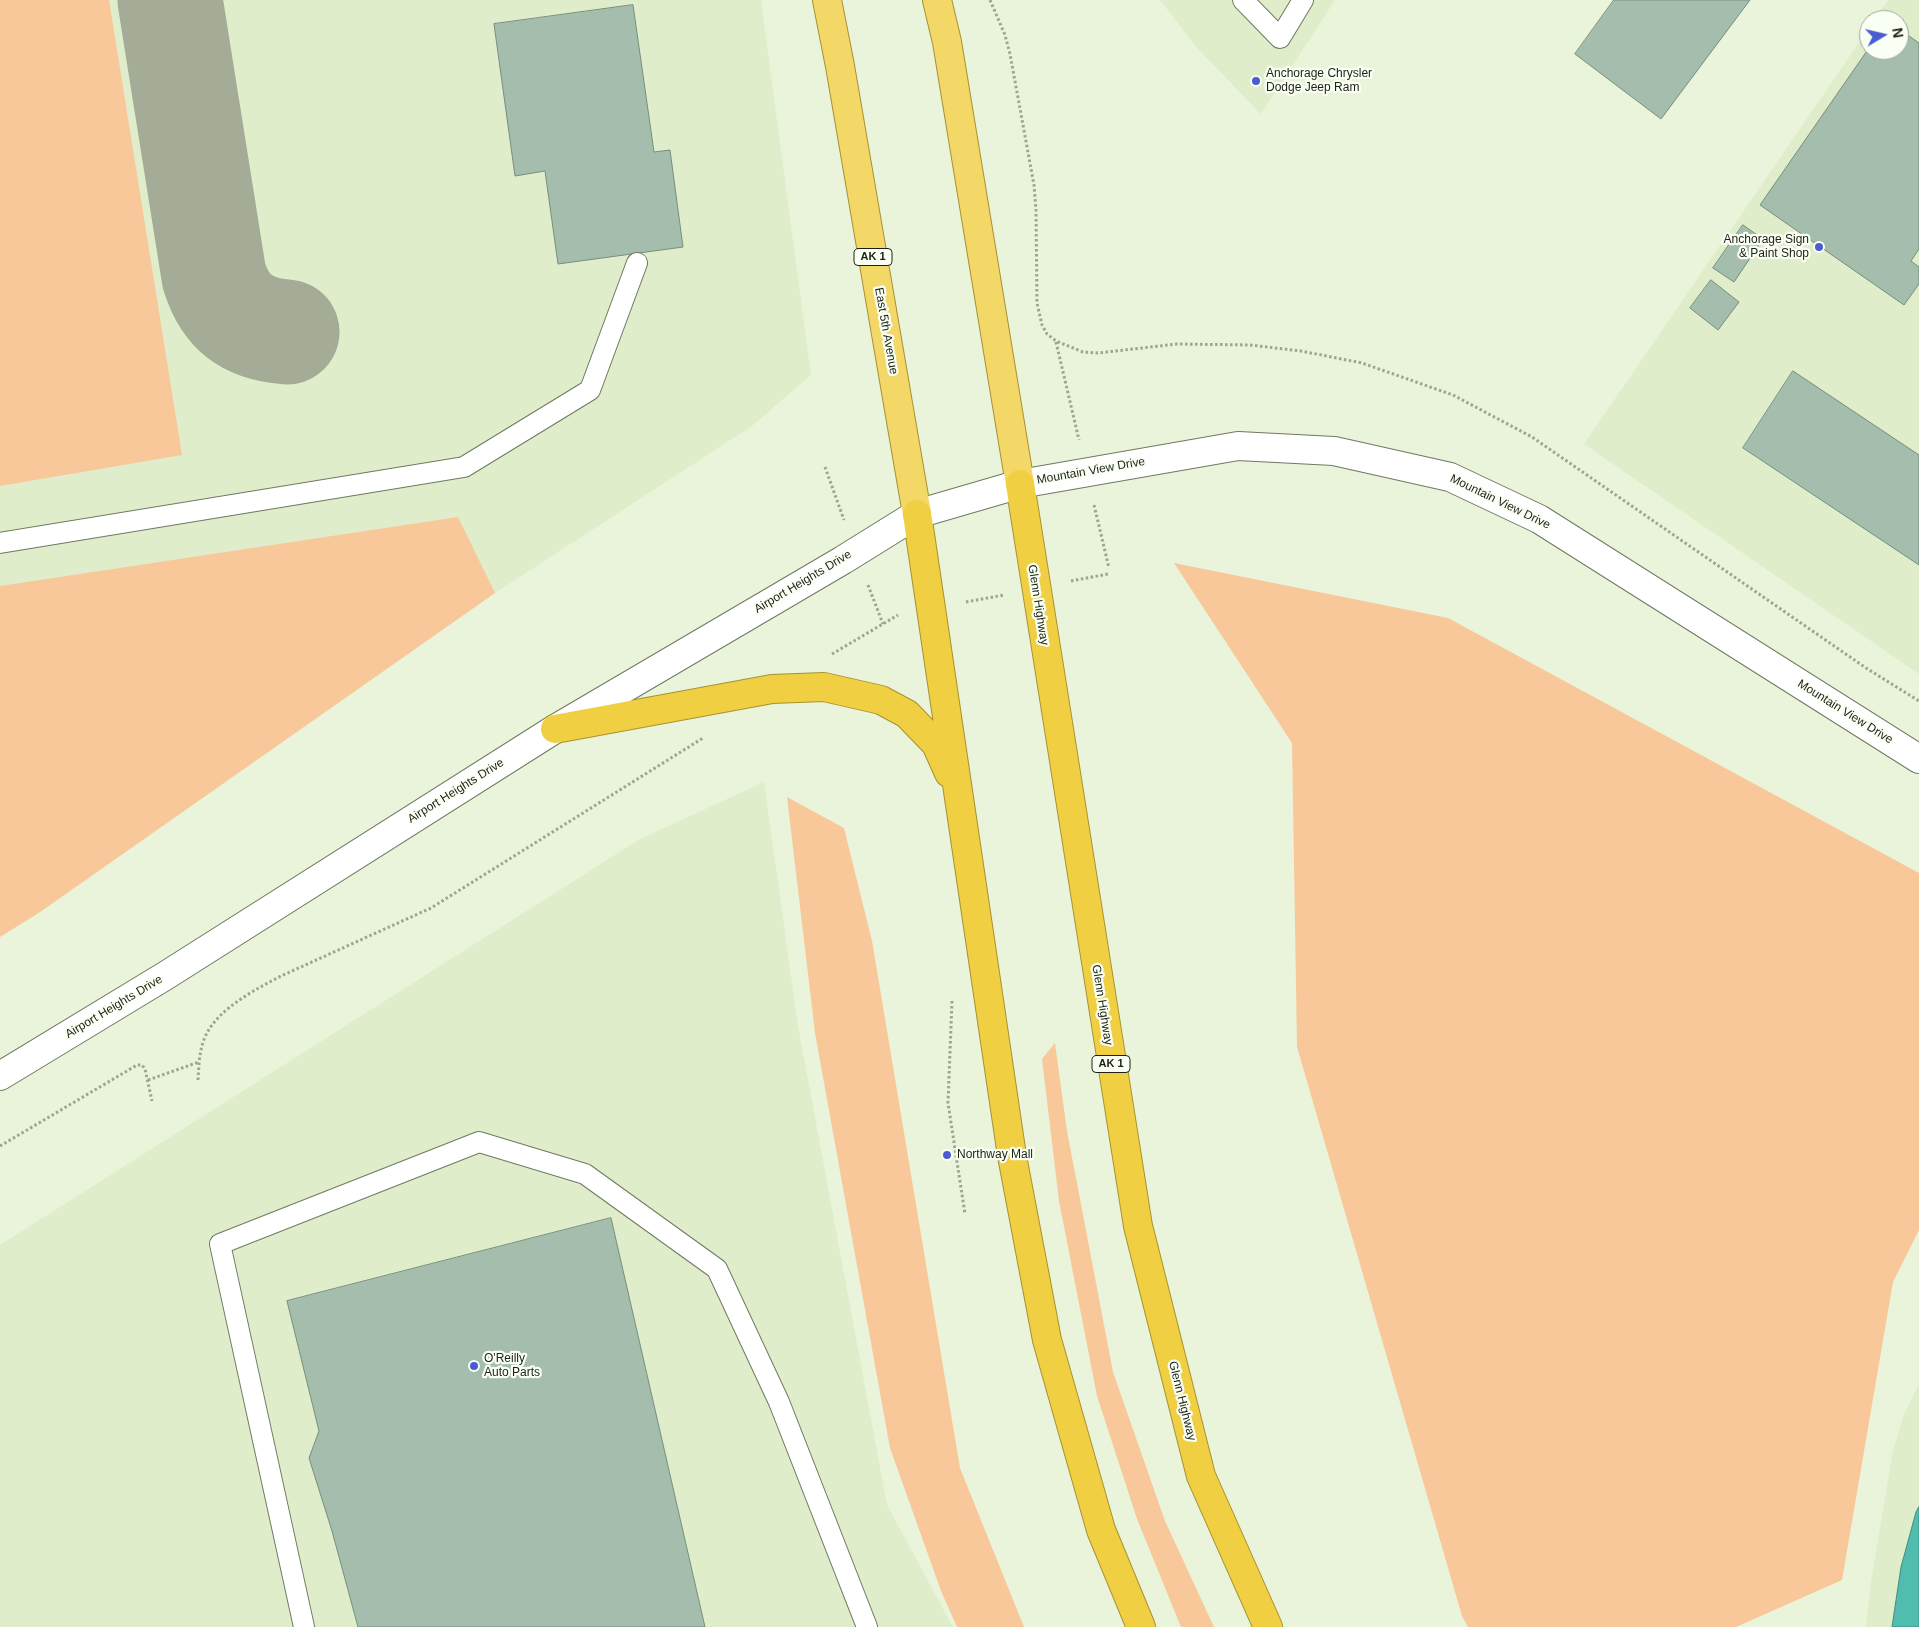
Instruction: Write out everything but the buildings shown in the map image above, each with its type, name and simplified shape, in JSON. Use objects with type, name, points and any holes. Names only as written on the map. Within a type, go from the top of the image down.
[{"type":"highway","name":"East 5th Avenue","points":[[827,0],[917,514]]},
{"type":"highway","name":"AK 1","points":[[938,0],[947,42],[1020,484]]},
{"type":"highway","name":"Glenn Highway","points":[[1020,484],[1138,1226],[1201,1476],[1268,1627]]},
{"type":"highway","name":"AK 1","points":[[917,514],[1012,1156],[1047,1340],[1101,1530],[1141,1627]]},
{"type":"highway","points":[[556,729],[764,690],[824,687],[881,700],[907,714],[936,744],[960,799]]},
{"type":"street","name":"Mountain View Drive","points":[[917,514],[1020,484],[1238,446],[1334,451],[1450,477],[1539,518],[1919,759]]},
{"type":"street","name":"Airport Heights Drive","points":[[0,1076],[165,976],[556,729],[917,514]]},
{"type":"lane","points":[[1243,0],[1280,38],[1303,0]]},
{"type":"lane","points":[[0,543],[464,467],[590,390],[637,263]]},
{"type":"lane","points":[[304,1627],[220,1244],[479,1142],[585,1174],[717,1269],[779,1402],[866,1627]]},
{"type":"path","points":[[990,0],[1010,54],[1034,185],[1037,303],[1042,325],[1056,341],[1083,352],[1098,353],[1194,344],[1250,346],[1301,351],[1362,363],[1453,395],[1540,442],[1866,668],[1919,701]]},
{"type":"path","points":[[824,659],[896,616]]},
{"type":"path","points":[[198,1080],[199,1062],[206,1035],[214,1022],[258,988],[431,908],[707,735]]},
{"type":"path","points":[[952,994],[948,1102],[965,1214]]},
{"type":"path","points":[[148,1080],[199,1062]]},
{"type":"path","points":[[0,1146],[137,1066],[142,1065],[145,1069],[152,1101]]},
{"type":"shaded area","points":[[0,0],[761,0],[811,375],[752,426],[495,593],[40,912],[0,937]]},
{"type":"shaded area","points":[[0,0],[109,0],[182,455],[0,486]]},
{"type":"shaded area","name":"Anchorage Chrysler Dodge Jeep Ram","points":[[1160,0],[1335,0],[1261,114],[1197,48]]},
{"type":"shaded area","name":"Anchorage Sign & Paint Shop","points":[[1888,0],[1919,0],[1919,674],[1584,444],[1859,43],[1859,60],[1909,60],[1909,10],[1881,10]]},
{"type":"shaded area","points":[[458,517],[495,593],[40,912],[0,937],[0,586]]},
{"type":"shaded area","points":[[1174,563],[1448,618],[1919,873],[1919,1230],[1893,1282],[1842,1580],[1736,1627],[1468,1627],[1462,1616],[1297,1047],[1292,743]]},
{"type":"shaded area","points":[[764,782],[798,1026],[887,1505],[953,1627],[0,1627],[0,1245],[640,839]]},
{"type":"shaded area","points":[[787,797],[844,828],[872,941],[960,1468],[1024,1627],[957,1627],[941,1591],[890,1448],[815,1033]]},
{"type":"shaded area","points":[[1055,1043],[1067,1131],[1113,1372],[1165,1521],[1214,1627],[1181,1627],[1137,1519],[1097,1396],[1059,1201],[1042,1059]]},
{"type":"shaded area","points":[[1919,1384],[1919,1627],[1866,1627],[1870,1589],[1893,1451],[1903,1417]]},
{"type":"water","points":[[1919,1507],[1919,1627],[1892,1627],[1901,1567]]},
{"type":"taxiway","points":[[170,0],[214,276],[225,300],[240,317],[261,327],[287,332]]},
{"type":"place","name":"Anchorage Chrysler Dodge Jeep Ram","points":[[1256,81]]},
{"type":"place","name":"Anchorage Sign & Paint Shop","points":[[1819,247]]},
{"type":"place","name":"Northway Mall","points":[[947,1155]]},
{"type":"place","name":"O'Reilly Auto Parts","points":[[474,1366]]}]
